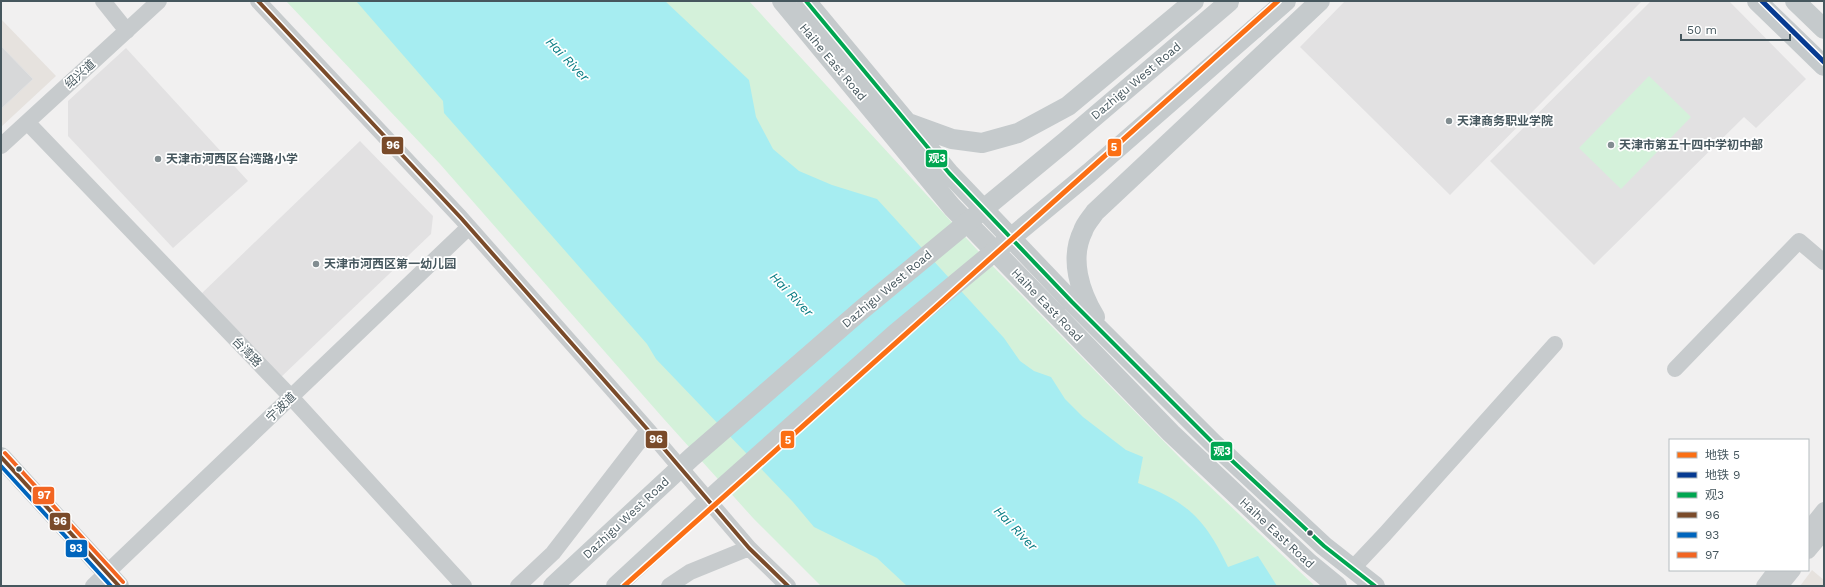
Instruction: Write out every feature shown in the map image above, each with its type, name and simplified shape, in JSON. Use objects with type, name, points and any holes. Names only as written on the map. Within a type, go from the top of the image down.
[{"type":"main road","name":"Haihe East Road","points":[[782,1],[958,212],[1171,433],[1309,564],[1337,586]]},
{"type":"main road","name":"Haihe East Road","points":[[806,1],[949,173],[1106,336],[1214,443],[1324,546],[1375,586]]},
{"type":"main road","points":[[908,123],[952,140],[982,143],[1018,133],[1068,106],[1194,1]]},
{"type":"main road","name":"Dazhigu West Road","points":[[553,586],[692,457],[859,312],[1066,141],[1229,1]]},
{"type":"main road","points":[[616,586],[720,490],[894,334],[1089,173],[1286,1]]},
{"type":"main road","points":[[1106,336],[1085,300],[1076,266],[1082,231],[1095,212],[1113,194],[1320,1]]},
{"type":"main road","points":[[1757,1],[1824,66]]},
{"type":"main road","points":[[1795,1],[1824,29]]},
{"type":"main road","points":[[1,457],[106,582]]},
{"type":"street","points":[[103,1],[127,31]]},
{"type":"street","name":"绍兴道","points":[[1,146],[159,1]]},
{"type":"street","points":[[258,1],[469,227],[648,430],[749,548],[788,586]]},
{"type":"street","name":"台湾路","points":[[28,122],[290,397],[464,586]]},
{"type":"street","name":"宁波道","points":[[106,582],[290,397],[469,227]]},
{"type":"street","points":[[1676,369],[1799,241],[1824,262]]},
{"type":"street","points":[[1352,569],[1555,344]]},
{"type":"street","points":[[518,586],[553,553],[648,430]]},
{"type":"street","points":[[1809,529],[1824,510]]},
{"type":"street","points":[[1809,550],[1824,532]]},
{"type":"street","points":[[669,586],[690,572],[749,548]]},
{"type":"street","points":[[1764,586],[1775,571]]},
{"type":"street","points":[[1780,586],[1792,571]]},
{"type":"shaded area","name":"天津商务职业学院","points":[[1345,1],[1642,1],[1450,195],[1300,47]]},
{"type":"shaded area","name":"天津市第五十四中学初中部","points":[[1651,1],[1729,1],[1806,79],[1756,128],[1744,117],[1594,265],[1490,161]]},
{"type":"shaded area","points":[[1,19],[56,76],[1,127]]},
{"type":"shaded area","name":"天津市河西区台湾路小学","points":[[126,48],[248,181],[173,248],[68,136],[68,101]]},
{"type":"shaded area","name":"天津市河西区第一幼儿园","points":[[360,141],[433,216],[431,234],[280,378],[200,295]]},
{"type":"shaded area","points":[[1812,570],[1824,580],[1824,586],[1800,586]]},
{"type":"green space","points":[[286,1],[749,1],[980,253],[1186,464],[1315,586],[821,586],[753,518],[440,164]]},
{"type":"green space","points":[[1649,76],[1691,117],[1621,189],[1579,148]]},
{"type":"water","name":"Hai River","points":[[356,1],[665,1],[749,80],[756,117],[773,149],[799,171],[832,185],[877,199],[1004,338],[1020,361],[1034,371],[1051,377],[1065,399],[1083,417],[1126,450],[1143,457],[1138,483],[1170,497],[1193,514],[1203,524],[1211,536],[1228,567],[1258,556],[1277,586],[907,586],[877,558],[814,527],[793,502],[656,359],[647,344],[444,113],[443,101]]},
{"type":"building","points":[[1,46],[33,79],[1,109]]},
{"type":"metro line","name":"5","points":[[624,586],[1278,1]]},
{"type":"metro line","name":"9","points":[[1762,1],[1824,62]]},
{"type":"transit line","name":"96","points":[[258,1],[461,218],[648,430],[749,548],[788,586]]},
{"type":"transit line","name":"观3","points":[[806,1],[949,173],[1072,302],[1213,443],[1324,546],[1375,586]]},
{"type":"transit line","name":"97","points":[[5,453],[123,582]]},
{"type":"transit line","name":"96","points":[[1,457],[119,586]]},
{"type":"transit line","name":"93","points":[[1,466],[111,586]]},
{"type":"place","name":"天津商务职业学院","points":[[1449,121]]},
{"type":"place","name":"天津市第五十四中学初中部","points":[[1611,145]]},
{"type":"place","name":"天津市河西区台湾路小学","points":[[158,159]]},
{"type":"place","name":"天津市河西区第一幼儿园","points":[[316,264]]}]
